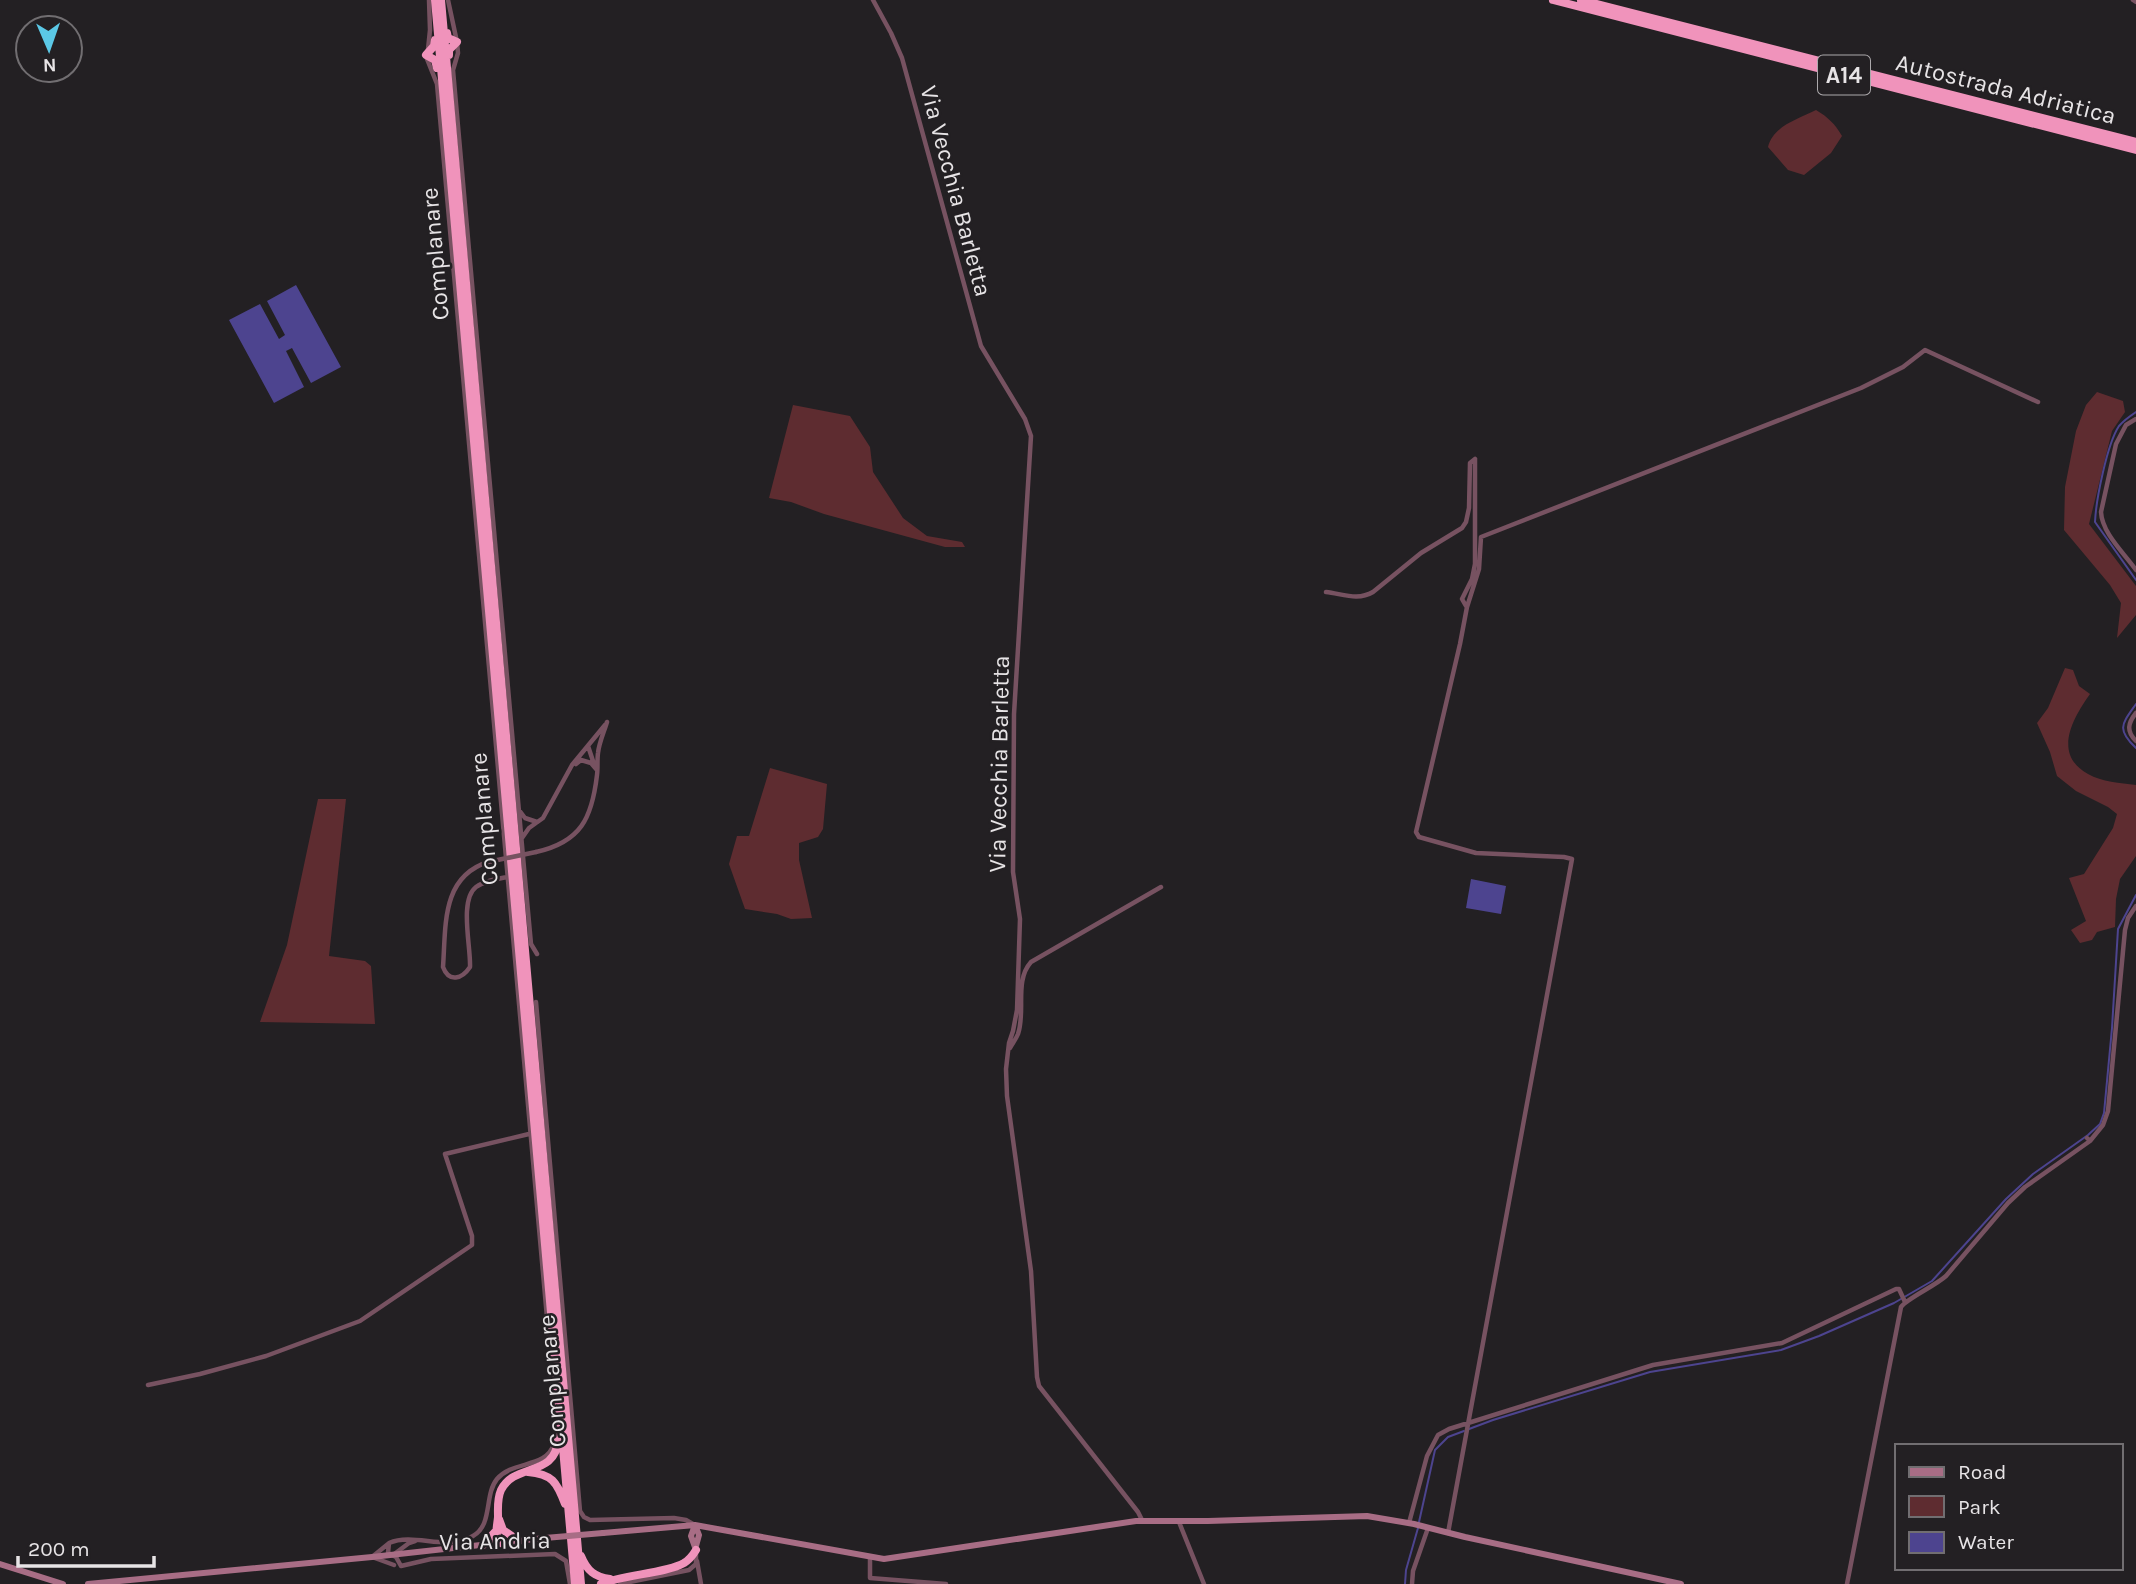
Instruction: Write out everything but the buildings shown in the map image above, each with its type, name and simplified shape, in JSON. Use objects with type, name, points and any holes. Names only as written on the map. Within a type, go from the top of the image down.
[{"type":"highway","points":[[435,0],[447,68],[581,1584]]},
{"type":"highway","points":[[441,0],[442,82],[575,1584]]},
{"type":"highway","name":"Autostrada Adriatica","points":[[1553,0],[2136,150]]},
{"type":"highway","name":"Autostrada Adriatica","points":[[1581,0],[2136,142]]},
{"type":"highway","points":[[440,21],[434,46],[426,55],[436,63],[442,82]]},
{"type":"highway","points":[[440,21],[446,27],[448,38],[457,42],[449,50],[447,68]]},
{"type":"highway","points":[[500,1543],[497,1502],[501,1489],[513,1476],[551,1461],[557,1451],[559,1401]]},
{"type":"highway","points":[[525,1472],[540,1473],[551,1478],[559,1487],[569,1518]]},
{"type":"highway","points":[[499,1531],[519,1541]]},
{"type":"highway","points":[[483,1545],[499,1531]]},
{"type":"highway","points":[[577,1533],[585,1565],[594,1575],[617,1581]]},
{"type":"highway","points":[[601,1584],[674,1567],[685,1563],[696,1553]]},
{"type":"street","name":"Complanare","points":[[389,1543],[401,1539],[450,1542],[473,1537],[484,1525],[490,1490],[499,1476],[509,1469],[540,1461],[554,1445],[556,1437],[437,84],[426,55],[430,30],[429,0]]},
{"type":"street","name":"Complanare","points":[[447,0],[458,52],[453,70],[521,845],[531,944],[537,954]]},
{"type":"street","name":"Via Vecchia Barletta","points":[[873,0],[900,52],[981,346],[1025,419],[1031,436],[1014,714],[1013,872],[1020,919],[1017,1010],[1007,1052],[1007,1096],[1031,1271],[1039,1386],[1138,1512],[1142,1521]]},
{"type":"street","points":[[1448,1532],[1572,859],[1564,856],[1476,853],[1417,834],[1467,607],[1479,569],[1480,541],[1483,535],[1861,388],[1903,367],[1925,350],[2038,402]]},
{"type":"street","points":[[2136,419],[2126,425],[2116,444],[2101,521],[2136,570]]},
{"type":"street","points":[[1326,592],[1365,596],[1421,552],[1462,528],[1468,516],[1470,463],[1473,458],[1474,570],[1462,598],[1467,607]]},
{"type":"street","points":[[2136,713],[2129,724],[2136,741]]},
{"type":"street","points":[[507,877],[485,883],[475,888],[469,896],[467,906],[470,967],[465,975],[451,977],[443,967],[448,910],[457,882],[467,872],[488,862],[562,844],[582,827],[590,812],[598,771],[598,752],[607,722],[572,765],[549,809],[543,818],[525,833],[521,845]]},
{"type":"street","points":[[588,745],[591,759],[598,771]]},
{"type":"street","points":[[588,745],[594,746],[598,752]]},
{"type":"street","points":[[572,765],[581,760],[591,763],[598,771]]},
{"type":"street","points":[[518,808],[525,818],[537,822]]},
{"type":"street","points":[[520,826],[524,828],[537,822]]},
{"type":"street","points":[[1007,1052],[1018,1033],[1022,983],[1027,967],[1048,952],[1161,887]]},
{"type":"street","points":[[1904,1299],[1916,1297],[1946,1276],[2008,1203],[2103,1125],[2108,1111],[2125,930],[2128,918],[2136,906]]},
{"type":"street","name":"Complanare","points":[[536,1002],[580,1511],[590,1520],[674,1518],[695,1525]]},
{"type":"street","points":[[148,1385],[266,1356],[360,1321],[472,1245],[472,1237],[445,1154],[529,1134]]},
{"type":"street","points":[[1412,1584],[1427,1456],[1438,1435],[1653,1365],[1782,1343],[1899,1289],[1904,1299],[1897,1321],[1847,1584]]},
{"type":"street","points":[[88,1584],[680,1525],[710,1526],[884,1559],[1142,1521],[1367,1516],[1681,1584]]},
{"type":"street","points":[[1179,1522],[1204,1584]]},
{"type":"street","points":[[680,1525],[695,1535]]},
{"type":"street","points":[[695,1525],[701,1584]]},
{"type":"street","points":[[695,1535],[710,1526]]},
{"type":"street","name":"Complanare","points":[[392,1555],[416,1541]]},
{"type":"street","points":[[389,1543],[387,1550],[396,1557],[401,1566]]},
{"type":"street","points":[[372,1557],[389,1543]]},
{"type":"street","points":[[405,1545],[409,1553]]},
{"type":"street","name":"Via Andria","points":[[401,1566],[431,1559],[555,1554],[566,1561],[570,1584]]},
{"type":"street","points":[[392,1555],[394,1565]]},
{"type":"street","points":[[372,1557],[401,1566]]},
{"type":"street","points":[[870,1557],[870,1578],[946,1584]]},
{"type":"street","points":[[0,1564],[63,1584]]},
{"type":"green space","points":[[1816,110],[1831,121],[1842,136],[1831,153],[1804,175],[1788,170],[1768,147],[1771,140],[1787,124]]},
{"type":"green space","points":[[2097,392],[2123,401],[2125,412],[2112,431],[2089,524],[2136,586],[2136,615],[2117,638],[2121,603],[2110,585],[2064,530],[2065,487],[2076,431],[2086,405]]},
{"type":"green space","points":[[793,405],[850,416],[870,447],[873,472],[903,518],[927,536],[962,542],[965,547],[945,547],[769,498]]},
{"type":"green space","points":[[2065,668],[2073,670],[2079,686],[2090,694],[2077,714],[2069,736],[2068,746],[2077,766],[2093,777],[2136,785],[2136,856],[2120,879],[2115,927],[2097,932],[2092,940],[2080,943],[2071,930],[2086,921],[2069,878],[2084,874],[2113,828],[2117,814],[2076,791],[2057,776],[2037,723],[2048,708]]},
{"type":"green space","points":[[770,768],[827,784],[823,829],[818,837],[799,843],[799,860],[812,918],[791,919],[745,909],[729,864],[737,836],[749,836]]},
{"type":"green space","points":[[318,799],[346,799],[329,956],[365,961],[371,966],[375,1024],[260,1022],[287,945]]},
{"type":"water","points":[[296,285],[341,367],[311,383],[292,348],[286,351],[304,387],[274,403],[229,320],[260,304],[279,339],[285,335],[267,301]]},
{"type":"water","points":[[1471,879],[1506,886],[1501,914],[1466,908]]},
{"type":"waterway","points":[[2136,412],[2119,426],[2110,446],[2095,522],[2136,580]]},
{"type":"waterway","points":[[2136,704],[2123,726],[2126,736],[2136,748]]},
{"type":"waterway","points":[[1469,1429],[1650,1372],[1781,1350],[1894,1303],[1932,1281],[2006,1199],[2033,1174],[2100,1124],[2104,1113],[2112,1028],[2118,929],[2136,895]]},
{"type":"waterway","points":[[1419,1522],[1435,1450],[1448,1437],[1464,1431]]},
{"type":"waterway","points":[[1405,1584],[1406,1570],[1418,1528]]}]
